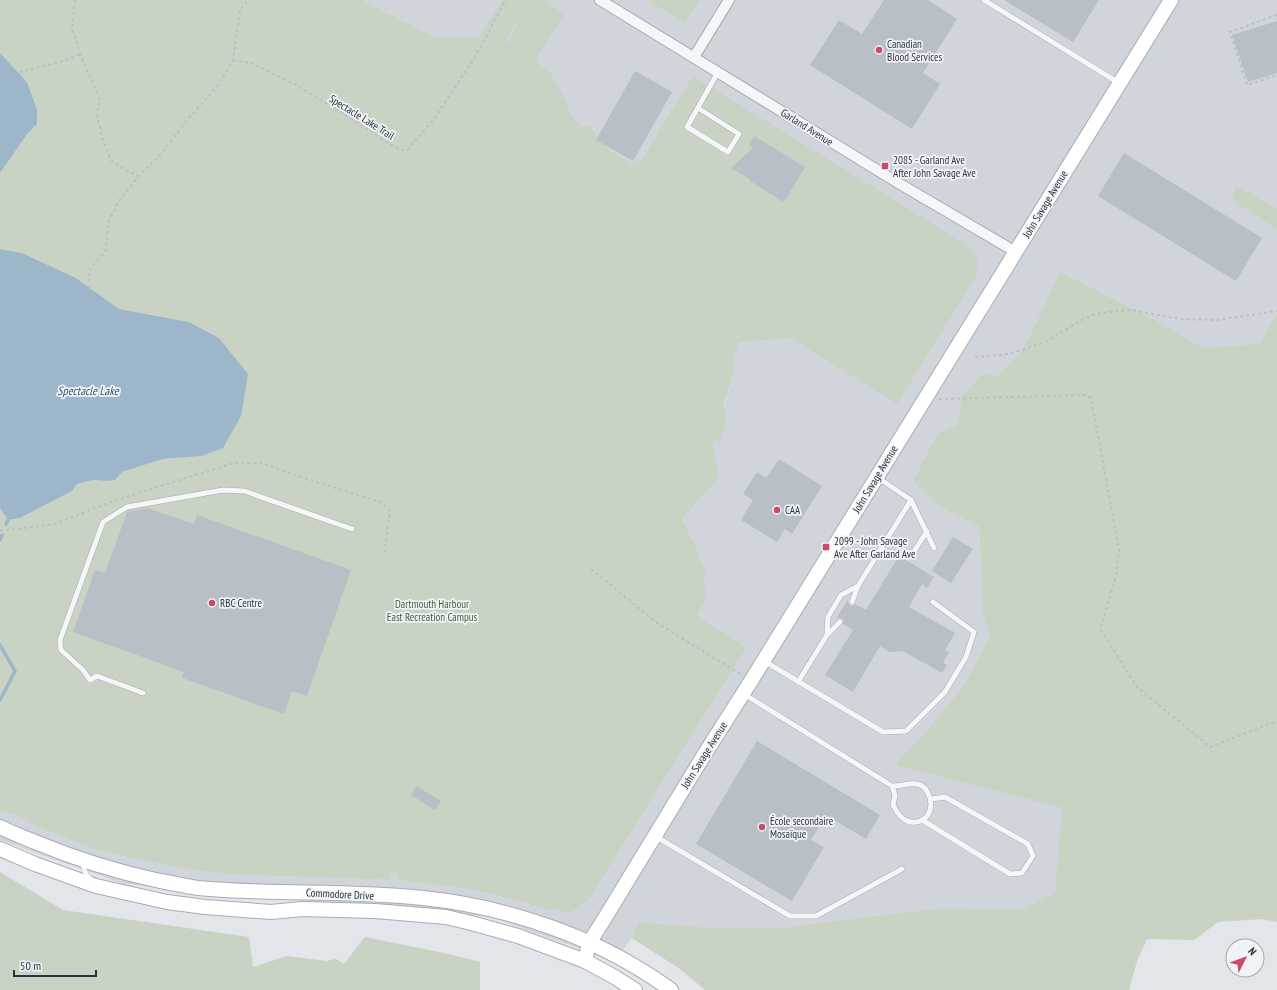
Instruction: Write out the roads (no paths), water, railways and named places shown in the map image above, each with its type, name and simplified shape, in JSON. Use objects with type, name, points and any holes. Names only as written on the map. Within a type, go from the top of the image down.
[{"type":"main road","name":"John Savage Avenue","points":[[585,961],[589,943],[1171,0]]},
{"type":"main road","name":"Commodore Drive","points":[[0,827],[82,860],[134,875],[196,888],[363,903],[446,917],[471,923],[518,936],[585,961],[635,990]]},
{"type":"main road","name":"Commodore Drive","points":[[0,849],[34,864],[96,886],[167,902],[205,907],[271,912],[422,898],[465,904],[529,921],[589,943],[652,977],[671,990]]},
{"type":"street","name":"Garland Avenue","points":[[600,0],[900,184],[1016,252]]},
{"type":"street","points":[[694,57],[729,0]]},
{"type":"lane","points":[[984,0],[1119,83]]},
{"type":"lane","points":[[698,108],[739,134],[728,152],[686,126],[718,72]]},
{"type":"lane","points":[[876,477],[911,500],[934,548]]},
{"type":"lane","points":[[142,693],[97,676],[90,680],[83,670],[62,650],[60,640],[103,522],[127,507],[216,491],[235,490],[244,491],[352,529]]},
{"type":"lane","points":[[852,602],[858,586],[911,500]]},
{"type":"lane","points":[[911,556],[926,531]]},
{"type":"lane","points":[[827,635],[828,617],[841,595],[858,586]]},
{"type":"lane","points":[[763,661],[883,732],[906,731],[945,692],[966,657],[974,632],[933,602]]},
{"type":"lane","points":[[798,682],[827,635],[840,622]]},
{"type":"lane","points":[[743,694],[892,786],[918,784],[926,789],[931,799],[932,807],[929,814],[917,822],[907,821],[899,815],[893,805],[895,795],[892,786]]},
{"type":"lane","points":[[922,820],[1010,874],[1022,873],[1033,856],[1028,844],[945,797],[931,799]]},
{"type":"lane","points":[[655,836],[790,916],[816,916],[902,869]]},
{"type":"lane","points":[[82,860],[86,875],[96,886]]},
{"type":"water","points":[[0,53],[27,82],[37,109],[37,124],[28,133],[0,173]]},
{"type":"water","name":"Spectacle Lake","points":[[0,249],[22,253],[76,278],[119,309],[189,322],[219,338],[248,374],[241,416],[223,448],[201,456],[163,459],[122,472],[115,480],[93,480],[77,484],[72,491],[20,518],[8,520],[0,508]]},
{"type":"waterway","points":[[6,524],[8,520]]},
{"type":"waterway","points":[[0,540],[2,535]]},
{"type":"waterway","points":[[0,645],[15,671],[0,700]]},
{"type":"place","name":"Canadian Blood Services","points":[[879,50]]},
{"type":"place","name":"2085 - Garland Ave After John Savage Ave","points":[[885,166]]},
{"type":"place","name":"CAA","points":[[777,510]]},
{"type":"place","name":"2099 - John Savage Ave After Garland Ave","points":[[826,547]]},
{"type":"place","name":"RBC Centre","points":[[212,603]]},
{"type":"place","name":"École secondaire Mosaïque","points":[[762,827]]},
{"type":"park label","name":"Dartmouth Harbour East Recreation Campus","points":[[432,610]]}]
